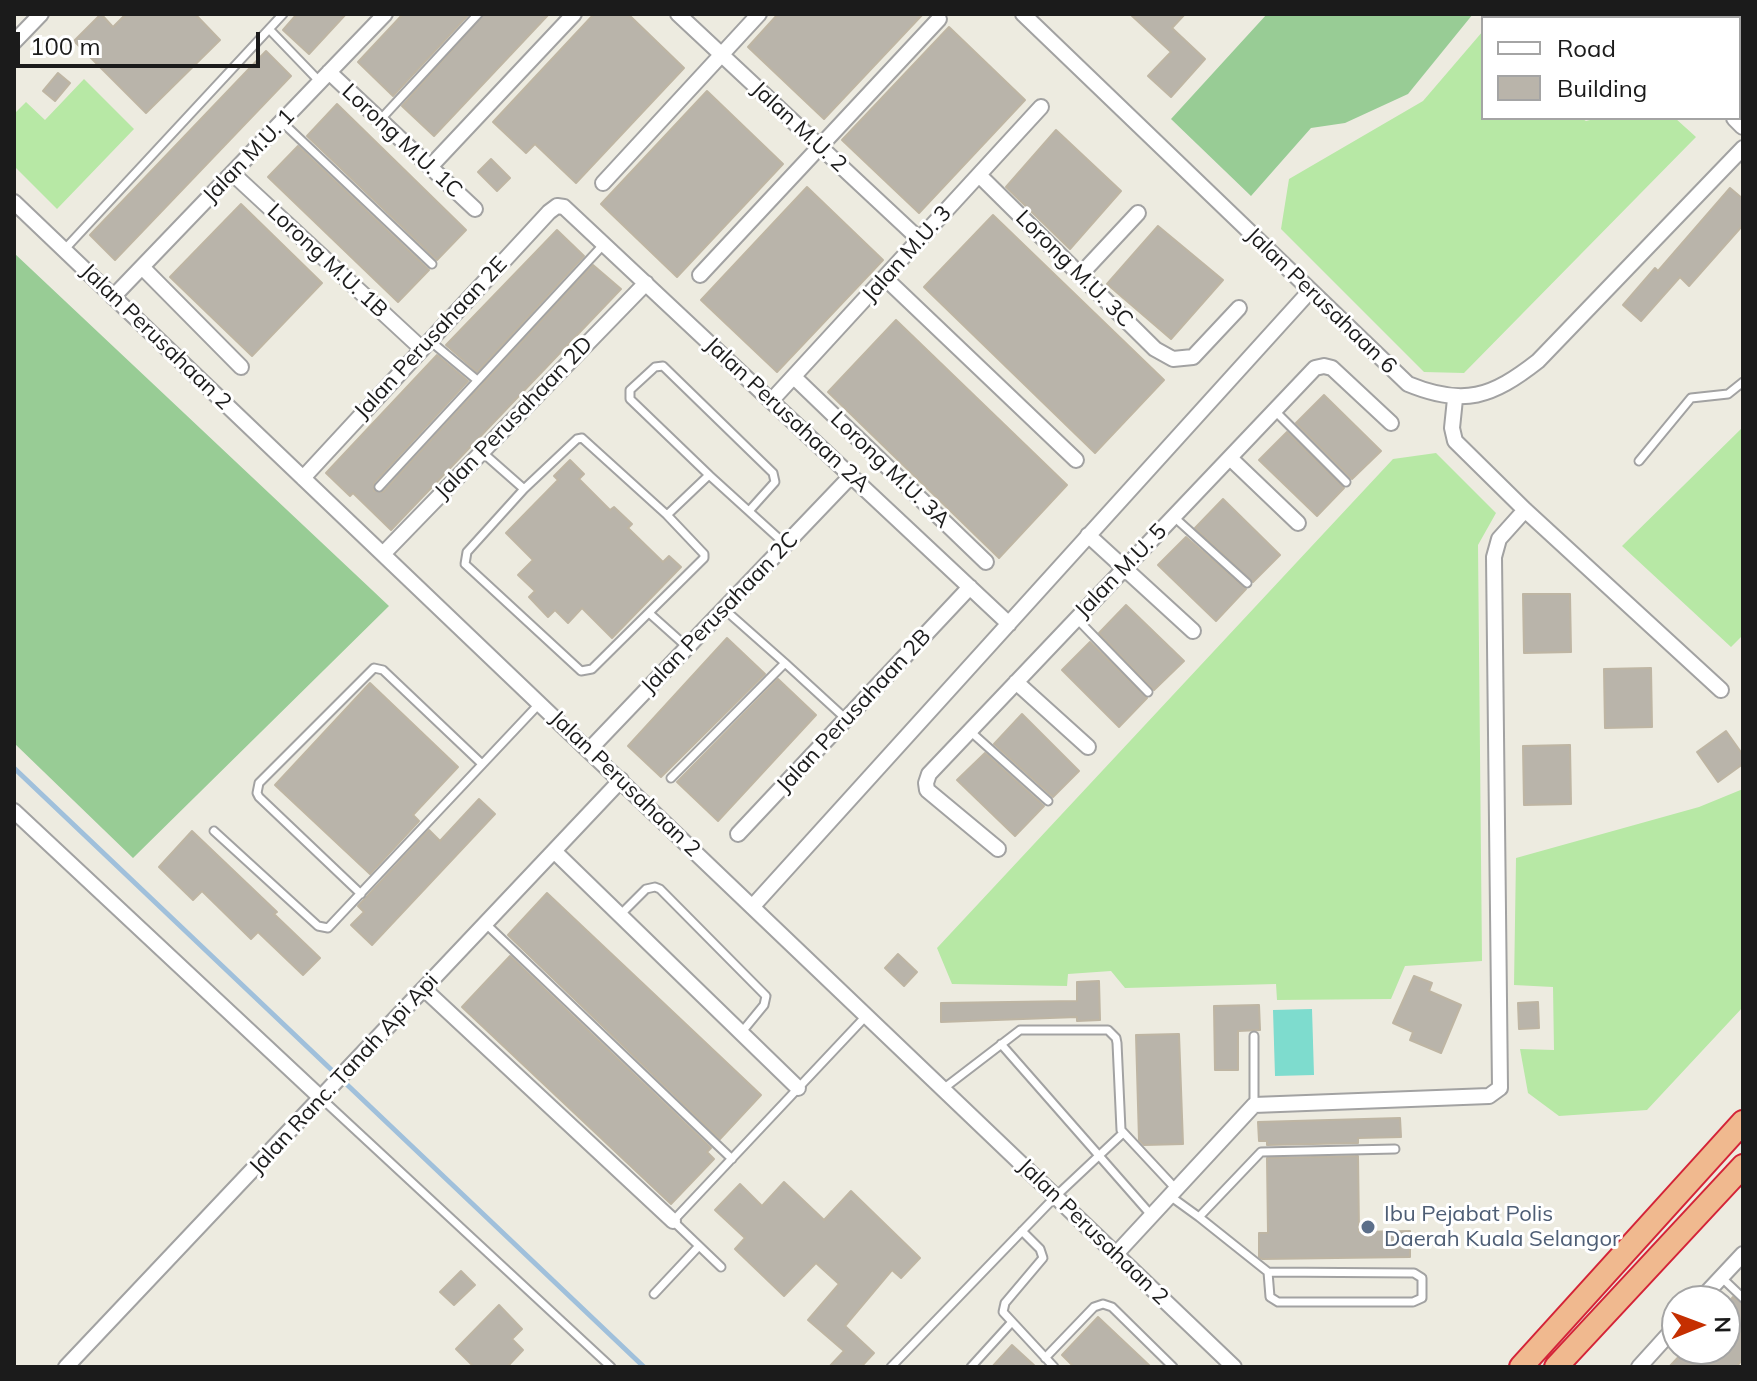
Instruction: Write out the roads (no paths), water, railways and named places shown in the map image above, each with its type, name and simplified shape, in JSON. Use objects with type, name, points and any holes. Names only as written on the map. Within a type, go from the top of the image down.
[{"type":"highway","points":[[1521,1367],[1743,1122]]},
{"type":"highway","points":[[1556,1367],[1743,1166]]},
{"type":"highway","points":[[1565,1367],[1576,1346]]},
{"type":"street","points":[[14,42],[41,14]]},
{"type":"street","name":"Jalan M.U. 1","points":[[113,297],[385,14]]},
{"type":"street","points":[[430,167],[574,14]]},
{"type":"street","name":"Jalan M.U. 2","points":[[678,14],[920,240]]},
{"type":"street","points":[[603,183],[759,14]]},
{"type":"street","name":"Jalan Perusahaan 6","points":[[1023,14],[1408,384],[1428,393],[1455,399]]},
{"type":"street","points":[[700,275],[939,19]]},
{"type":"street","name":"Lorong M.U. 1C","points":[[324,77],[380,120],[475,209]]},
{"type":"street","name":"Jalan M.U. 3","points":[[771,401],[1041,107]]},
{"type":"street","points":[[1721,690],[1525,510],[1455,441],[1452,428],[1455,399],[1478,395],[1511,382],[1538,361],[1743,148]]},
{"type":"street","name":"Lorong M.U. 1B","points":[[232,173],[425,344]]},
{"type":"street","name":"Lorong M.U. 3C","points":[[979,175],[1155,349],[1173,359],[1193,357],[1239,308]]},
{"type":"street","name":"Jalan Perusahaan 2","points":[[14,202],[1234,1367]]},
{"type":"street","name":"Jalan Perusahaan 2E","points":[[303,478],[549,212],[557,206],[564,207]]},
{"type":"street","name":"Jalan Perusahaan 2A","points":[[564,207],[1009,624]]},
{"type":"street","points":[[1081,274],[1138,213]]},
{"type":"street","points":[[142,267],[241,367]]},
{"type":"street","points":[[885,278],[1076,460]]},
{"type":"street","name":"Jalan Perusahaan 2D","points":[[383,554],[646,283]]},
{"type":"street","points":[[753,906],[1310,291]]},
{"type":"street","name":"Jalan M.U. 5","points":[[998,849],[927,790],[929,774],[1315,368],[1332,368],[1391,423]]},
{"type":"street","name":"Lorong M.U. 3A","points":[[794,377],[986,562]]},
{"type":"street","points":[[1230,458],[1298,523]]},
{"type":"street","name":"Jalan Perusahaan 2C","points":[[589,750],[851,476]]},
{"type":"street","points":[[1116,1254],[1254,1105],[1489,1096],[1500,1088],[1494,557],[1499,539],[1525,510]]},
{"type":"street","points":[[1088,535],[1193,631]]},
{"type":"street","name":"Jalan Perusahaan 2B","points":[[738,834],[970,587]]},
{"type":"street","points":[[1016,682],[1088,747]]},
{"type":"street","name":"Jalan Ranc. Tanah Api Api","points":[[66,1367],[621,780]]},
{"type":"street","points":[[14,811],[326,1092]]},
{"type":"street","points":[[554,851],[798,1088]]},
{"type":"street","points":[[424,989],[673,1221]]},
{"type":"street","points":[[1714,1285],[1743,1254]]},
{"type":"street","points":[[1639,1367],[1661,1343]]},
{"type":"lane","points":[[64,250],[283,14]]},
{"type":"lane","points":[[380,120],[478,14]]},
{"type":"lane","points":[[269,29],[324,77]]},
{"type":"lane","points":[[282,122],[432,264]]},
{"type":"lane","points":[[379,487],[604,244]]},
{"type":"lane","points":[[425,344],[477,380]]},
{"type":"lane","points":[[749,511],[775,482],[773,473],[663,366],[655,367],[630,390],[630,399],[709,475],[785,544]]},
{"type":"lane","points":[[1639,461],[1691,398],[1728,394],[1743,382]]},
{"type":"lane","points":[[1276,412],[1346,482]]},
{"type":"lane","points":[[582,438],[703,550],[704,558],[592,669],[581,671],[465,564],[467,552],[524,489],[577,439],[582,438]]},
{"type":"lane","points":[[482,452],[524,489]]},
{"type":"lane","points":[[667,515],[709,475]]},
{"type":"lane","points":[[1173,516],[1247,583]]},
{"type":"lane","points":[[724,609],[846,719]]},
{"type":"lane","points":[[649,613],[687,647]]},
{"type":"lane","points":[[1076,618],[1148,692]]},
{"type":"lane","points":[[671,778],[785,663]]},
{"type":"lane","points":[[361,894],[259,797],[259,783],[374,668],[383,670],[482,764]]},
{"type":"lane","points":[[214,831],[323,928],[332,925],[540,703]]},
{"type":"lane","points":[[971,732],[1048,801]]},
{"type":"lane","points":[[620,915],[646,889],[660,889],[766,996],[764,1005],[741,1033]]},
{"type":"lane","points":[[486,924],[732,1159]]},
{"type":"lane","points":[[721,1267],[673,1221],[867,1015]]},
{"type":"lane","points":[[943,1089],[1020,1030],[1102,1029],[1113,1033],[1117,1043],[1122,1134],[1173,1193],[1199,1217],[1268,1272],[1414,1273],[1422,1278],[1423,1293],[1422,1298],[1413,1302],[1278,1302],[1270,1297],[1268,1272]]},
{"type":"lane","points":[[1254,1036],[1254,1105]]},
{"type":"lane","points":[[1001,1044],[1152,1216]]},
{"type":"lane","points":[[326,1092],[611,1367]]},
{"type":"lane","points":[[891,1367],[1056,1196],[1122,1134]]},
{"type":"lane","points":[[1199,1217],[1261,1152],[1395,1149]]},
{"type":"lane","points":[[1022,1231],[1040,1249],[1043,1258],[1003,1307],[1005,1317],[1054,1367]]},
{"type":"lane","points":[[654,1294],[699,1246]]},
{"type":"lane","points":[[1721,1277],[1743,1298]]},
{"type":"lane","points":[[1045,1358],[1094,1307],[1103,1304],[1112,1307],[1173,1367]]},
{"type":"lane","points":[[971,1367],[1011,1323]]},
{"type":"waterway","points":[[14,768],[644,1367]]},
{"type":"place","name":"Ibu Pejabat Polis Daerah Kuala Selangor","points":[[1368,1227]]}]
